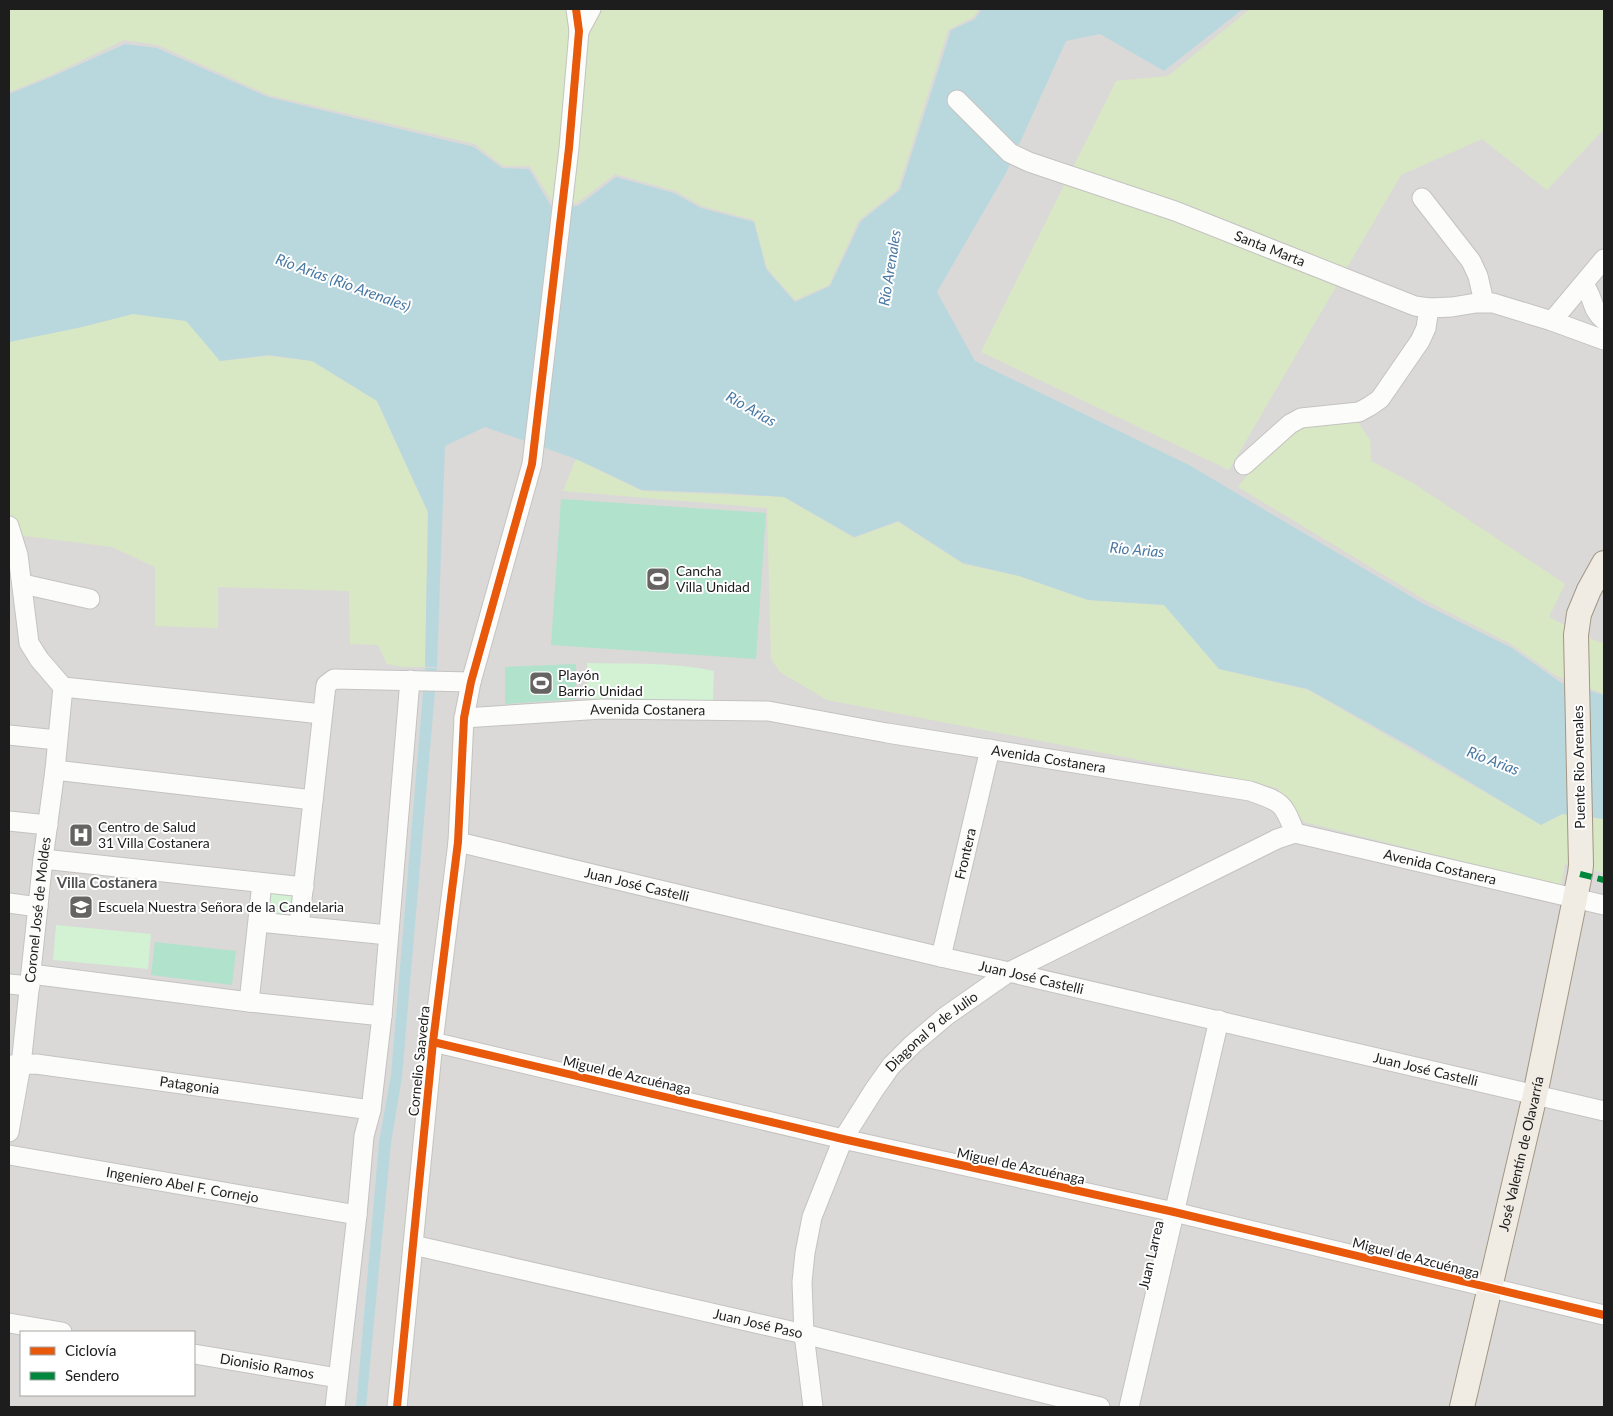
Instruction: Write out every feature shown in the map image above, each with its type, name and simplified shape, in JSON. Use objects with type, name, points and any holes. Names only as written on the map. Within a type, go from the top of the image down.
[{"type":"main road","name":"Puente Rio Arenales","points":[[1575,898],[1581,864],[1576,635],[1579,614],[1589,590],[1604,563]]},
{"type":"main road","name":"José Valentín de Olavarría","points":[[1462,1407],[1534,1095],[1575,898]]},
{"type":"street","name":"Cornelio Saavedra","points":[[397,1407],[433,1042],[458,842],[464,718],[471,682],[532,464],[569,148],[578,31],[576,9]]},
{"type":"street","points":[[578,31],[591,9]]},
{"type":"street","name":"Santa Marta","points":[[958,100],[1010,152],[1029,162],[1175,211],[1415,306],[1429,308],[1452,307],[1484,302],[1492,303],[1552,321],[1604,340]]},
{"type":"street","points":[[1422,198],[1471,261],[1478,276],[1484,302]]},
{"type":"street","points":[[1552,321],[1604,259]]},
{"type":"street","points":[[1584,285],[1589,291],[1596,313],[1604,320]]},
{"type":"street","points":[[1244,465],[1290,424],[1301,418],[1359,412],[1380,398],[1420,341],[1426,328],[1429,308]]},
{"type":"street","points":[[9,526],[18,555],[30,643],[39,659],[63,687],[322,714]]},
{"type":"street","points":[[23,584],[90,599]]},
{"type":"street","points":[[299,926],[326,685],[334,679],[471,682]]},
{"type":"street","points":[[335,1407],[364,1136],[370,1110],[382,1016],[410,680]]},
{"type":"street","name":"Coronel José de Moldes","points":[[9,1132],[15,1065],[30,980],[63,687]]},
{"type":"street","name":"Avenida Costanera","points":[[464,718],[602,709],[768,711],[888,733],[1250,791],[1282,804],[1296,833],[1604,905]]},
{"type":"street","points":[[9,735],[57,740]]},
{"type":"street","name":"Frontera","points":[[941,957],[990,749]]},
{"type":"street","points":[[55,770],[313,800]]},
{"type":"street","points":[[9,821],[48,825]]},
{"type":"street","name":"Diagonal 9 de Julio","points":[[813,1407],[804,1334],[802,1282],[812,1217],[843,1139],[891,1066],[946,1016],[1009,972],[1276,839],[1296,833]]},
{"type":"street","name":"Juan José Castelli","points":[[458,842],[941,957],[1219,1020],[1604,1111]]},
{"type":"street","points":[[43,859],[304,888]]},
{"type":"street","points":[[249,1002],[262,883]]},
{"type":"street","points":[[9,903],[38,906]]},
{"type":"street","points":[[259,922],[388,935]]},
{"type":"street","points":[[9,984],[30,980],[382,1016]]},
{"type":"street","name":"Juan Larrea","points":[[1129,1407],[1219,1020]]},
{"type":"street","name":"Miguel de Azcuénaga","points":[[433,1042],[843,1139],[1174,1212],[1604,1316]]},
{"type":"street","name":"Patagonia","points":[[15,1065],[36,1064],[370,1110]]},
{"type":"street","name":"Ingeniero Abel F. Cornejo","points":[[9,1155],[357,1215]]},
{"type":"street","name":"Juan José Paso","points":[[413,1246],[804,1334],[1100,1407]]},
{"type":"street","points":[[9,1323],[56,1331]]},
{"type":"street","name":"Dionisio Ramos","points":[[195,1354],[338,1378]]},
{"type":"shaded area","points":[[9,9],[1262,9],[1396,168],[1483,130],[1604,117],[1604,1407],[9,1407]]},
{"type":"green space","points":[[9,9],[979,9],[973,17],[948,30],[898,189],[859,220],[829,285],[795,300],[767,268],[754,220],[702,206],[676,191],[615,174],[577,203],[553,203],[530,166],[503,166],[475,144],[269,95],[158,45],[124,40],[51,75],[9,92]]},
{"type":"green space","points":[[1250,9],[1604,9],[1604,129],[1547,190],[1482,139],[1401,175],[1229,470],[981,352],[1116,81],[1168,76]]},
{"type":"green space","points":[[133,314],[187,321],[220,361],[269,356],[312,361],[377,401],[428,513],[425,667],[405,667],[387,664],[378,645],[350,644],[349,591],[218,587],[218,628],[155,626],[155,567],[112,547],[9,534],[9,342]]},
{"type":"green space","points":[[1355,418],[1370,440],[1371,461],[1413,483],[1565,584],[1549,617],[1598,642],[1604,642],[1604,694],[1555,675],[1511,644],[1427,601],[1238,487],[1259,460],[1297,427]]},
{"type":"green space","points":[[576,459],[642,491],[784,497],[854,538],[898,522],[963,564],[1019,576],[1088,600],[1164,605],[1219,669],[1308,690],[1541,825],[1563,814],[1604,819],[1604,873],[1565,864],[1561,886],[1304,822],[1277,788],[827,700],[780,672],[771,659],[767,508],[563,491]]},
{"type":"green space","name":"Cancha Villa Unidad","points":[[561,499],[766,513],[756,659],[551,645]]},
{"type":"green space","points":[[587,663],[667,665],[714,671],[713,700],[681,703],[642,699],[588,699]]},
{"type":"green space","name":"Playón Barrio Unidad","points":[[576,664],[576,699],[505,704],[505,667]]},
{"type":"green space","points":[[267,892],[293,893],[295,918],[267,916]]},
{"type":"green space","points":[[56,925],[151,934],[148,969],[53,960]]},
{"type":"green space","points":[[155,942],[236,951],[232,985],[151,975]]},
{"type":"water","points":[[982,9],[1243,9],[1164,71],[1100,34],[1066,41],[1006,173],[937,292],[975,361],[1189,465],[1422,603],[1512,648],[1560,682],[1604,695],[1604,819],[1562,814],[1541,825],[1415,749],[1308,689],[1219,669],[1164,605],[1088,600],[1019,576],[963,563],[898,521],[854,537],[784,497],[642,490],[576,459],[485,427],[445,446],[437,667],[425,667],[428,512],[377,401],[312,361],[269,355],[220,361],[186,321],[133,314],[9,342],[9,94],[125,44],[157,48],[268,97],[474,147],[502,168],[529,169],[551,206],[578,206],[616,177],[674,193],[701,208],[754,222],[766,269],[795,302],[830,286],[861,221],[900,190],[951,30],[975,19]]},
{"type":"water","points":[[425,668],[437,668],[402,1077],[391,1143],[366,1407],[356,1407],[379,1142],[391,1075]]},
{"type":"marked path","points":[[1580,874],[1604,880]]},
{"type":"cycle path","points":[[397,1407],[433,1042],[458,842],[464,718],[471,682],[532,464],[569,148],[579,31],[576,9]]},
{"type":"cycle path","points":[[433,1042],[843,1139],[1174,1212],[1604,1315]]},
{"type":"place","name":"Cancha Villa Unidad","points":[[658,579]]},
{"type":"place","name":"Playón Barrio Unidad","points":[[541,683]]},
{"type":"place","name":"Centro de Salud 31 Villa Costanera","points":[[81,835]]},
{"type":"place","name":"Escuela Nuestra Señora de la Candelaria","points":[[81,907]]},
{"type":"district","name":"Villa Costanera","points":[[107,883]]},
{"type":"water label","name":"Río Arenales","points":[[890,268]]},
{"type":"water label","name":"Río Arias (Río Arenales)","points":[[343,283]]},
{"type":"water label","name":"Río Arias","points":[[751,409]]},
{"type":"water label","name":"Río Arias","points":[[1137,550]]},
{"type":"water label","name":"Río Arias","points":[[1493,761]]}]
